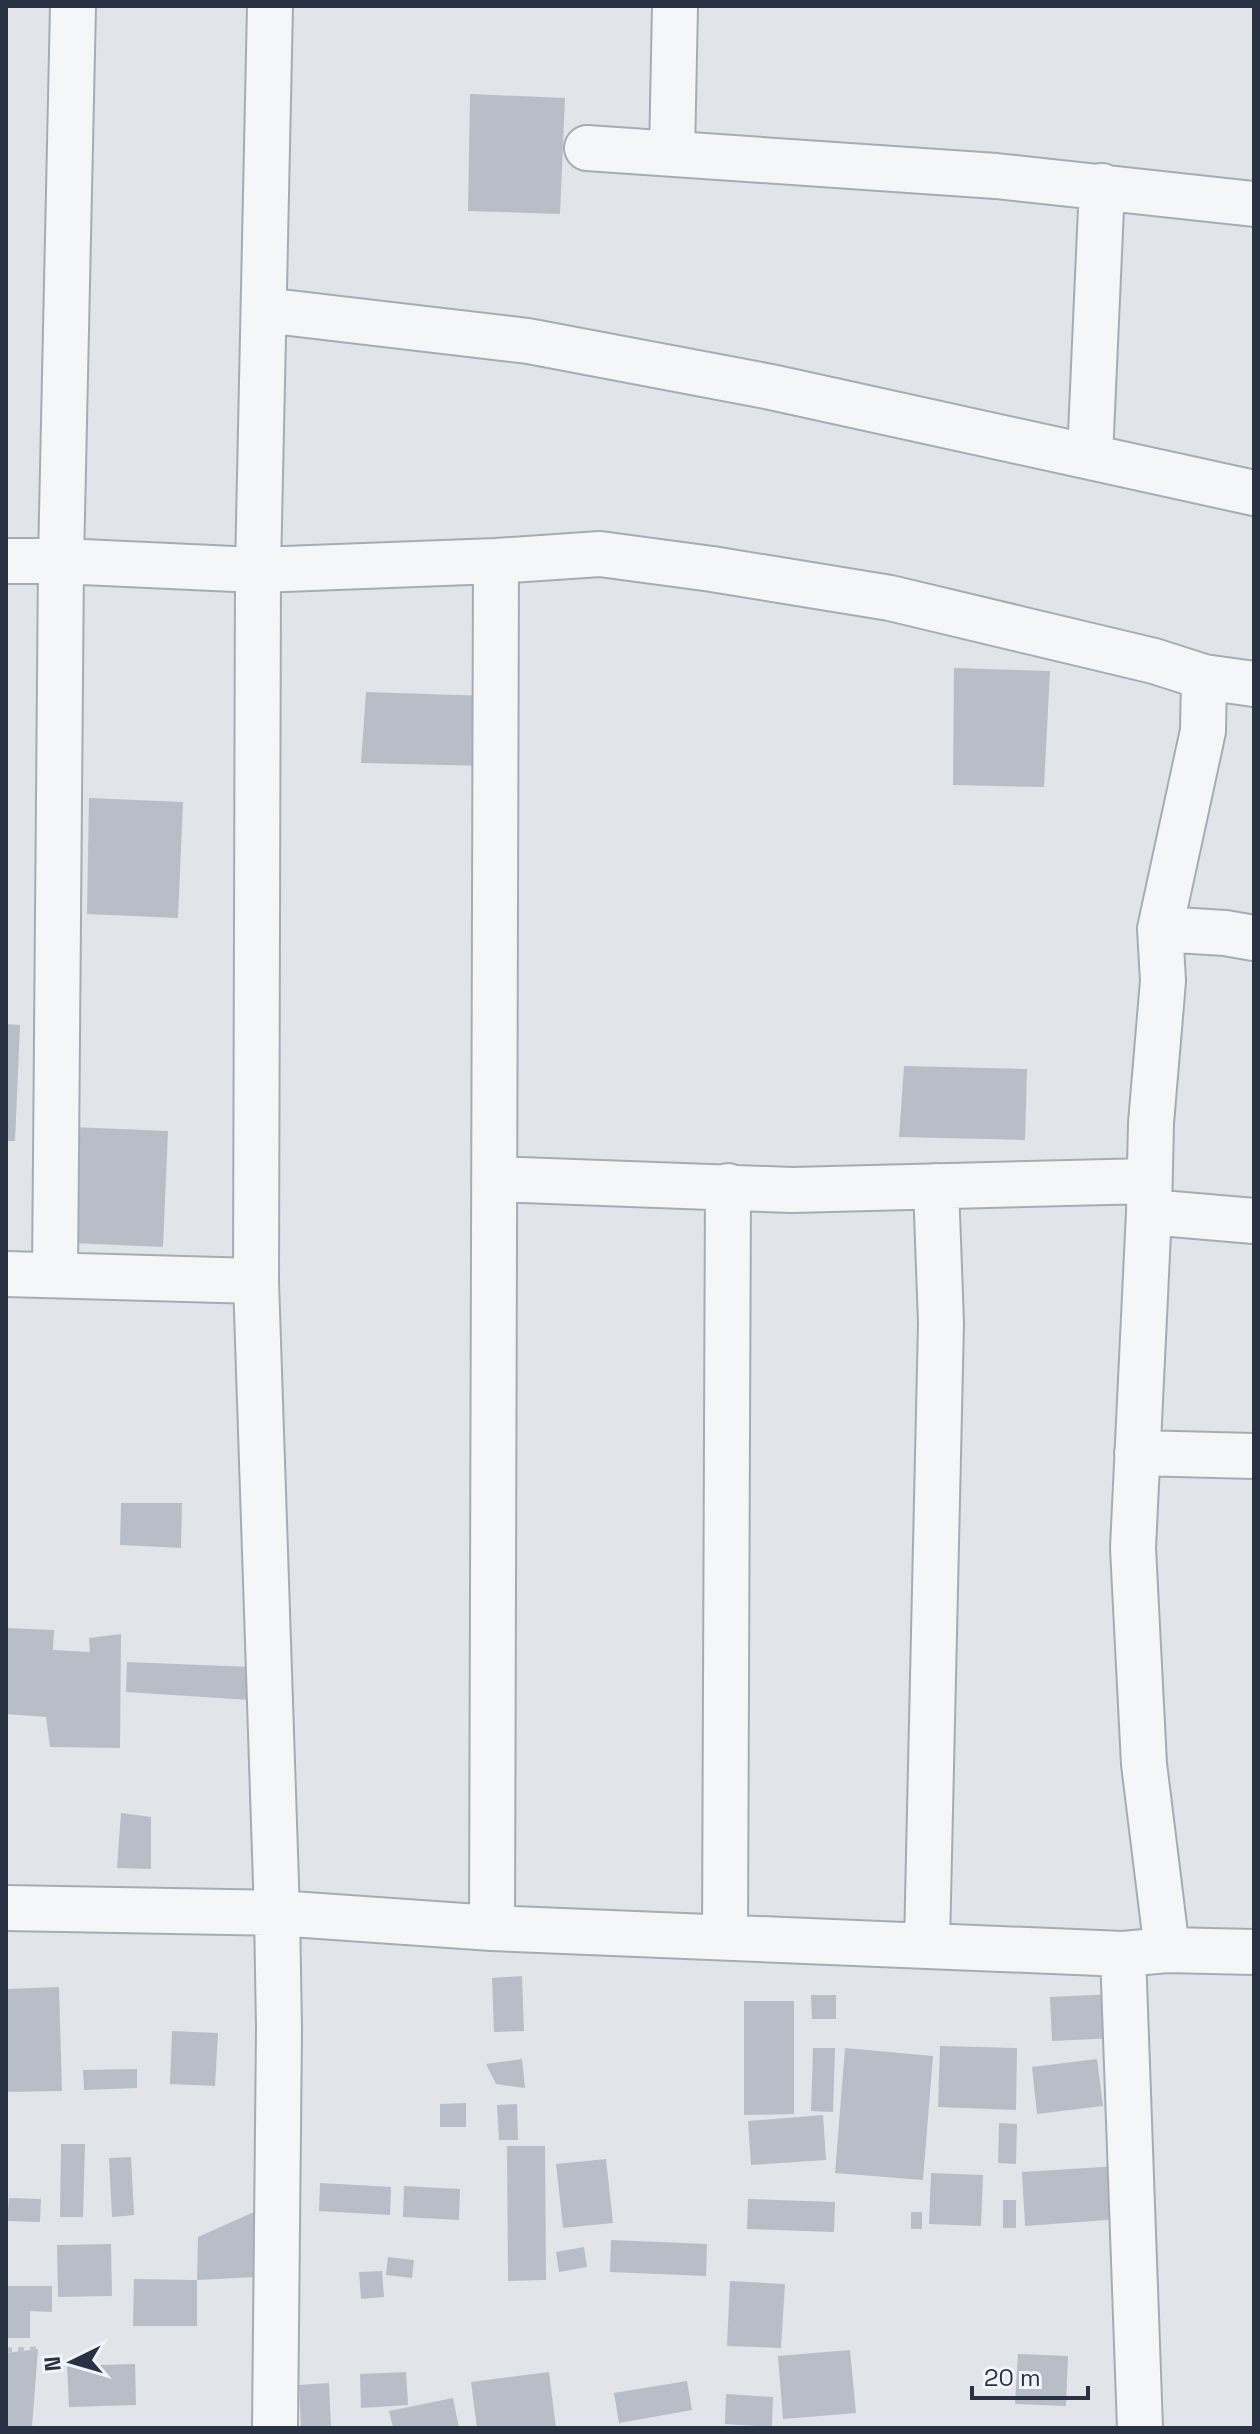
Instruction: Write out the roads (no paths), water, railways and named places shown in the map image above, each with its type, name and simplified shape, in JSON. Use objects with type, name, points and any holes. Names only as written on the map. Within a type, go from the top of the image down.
[{"type":"street","points":[[55,1275],[61,561],[73,6]]},
{"type":"street","points":[[270,6],[258,570],[256,1281],[279,2028],[275,2428]]},
{"type":"street","points":[[672,154],[675,6]]},
{"type":"street","points":[[587,148],[996,176],[1254,204]]},
{"type":"street","points":[[1090,456],[1102,186]]},
{"type":"street","points":[[264,310],[528,341],[771,387],[1254,493]]},
{"type":"street","points":[[6,561],[258,570],[600,554],[890,598],[1154,661],[1204,677],[1254,684]]},
{"type":"street","points":[[492,1928],[496,561]]},
{"type":"street","points":[[1167,1950],[1144,1764],[1133,1548],[1151,1123],[1163,981],[1160,929],[1203,731],[1204,677]]},
{"type":"street","points":[[1160,929],[1254,938]]},
{"type":"street","points":[[495,1179],[792,1190],[936,1186],[1149,1197],[1254,1221]]},
{"type":"street","points":[[725,1937],[728,1186]]},
{"type":"street","points":[[927,1944],[941,1323],[936,1186]]},
{"type":"street","points":[[6,1274],[256,1281]]},
{"type":"street","points":[[1137,1453],[1254,1456]]},
{"type":"street","points":[[6,1908],[277,1913],[492,1928],[1123,1954],[1167,1950],[1254,1952]]},
{"type":"street","points":[[1123,1954],[1140,2428]]}]
